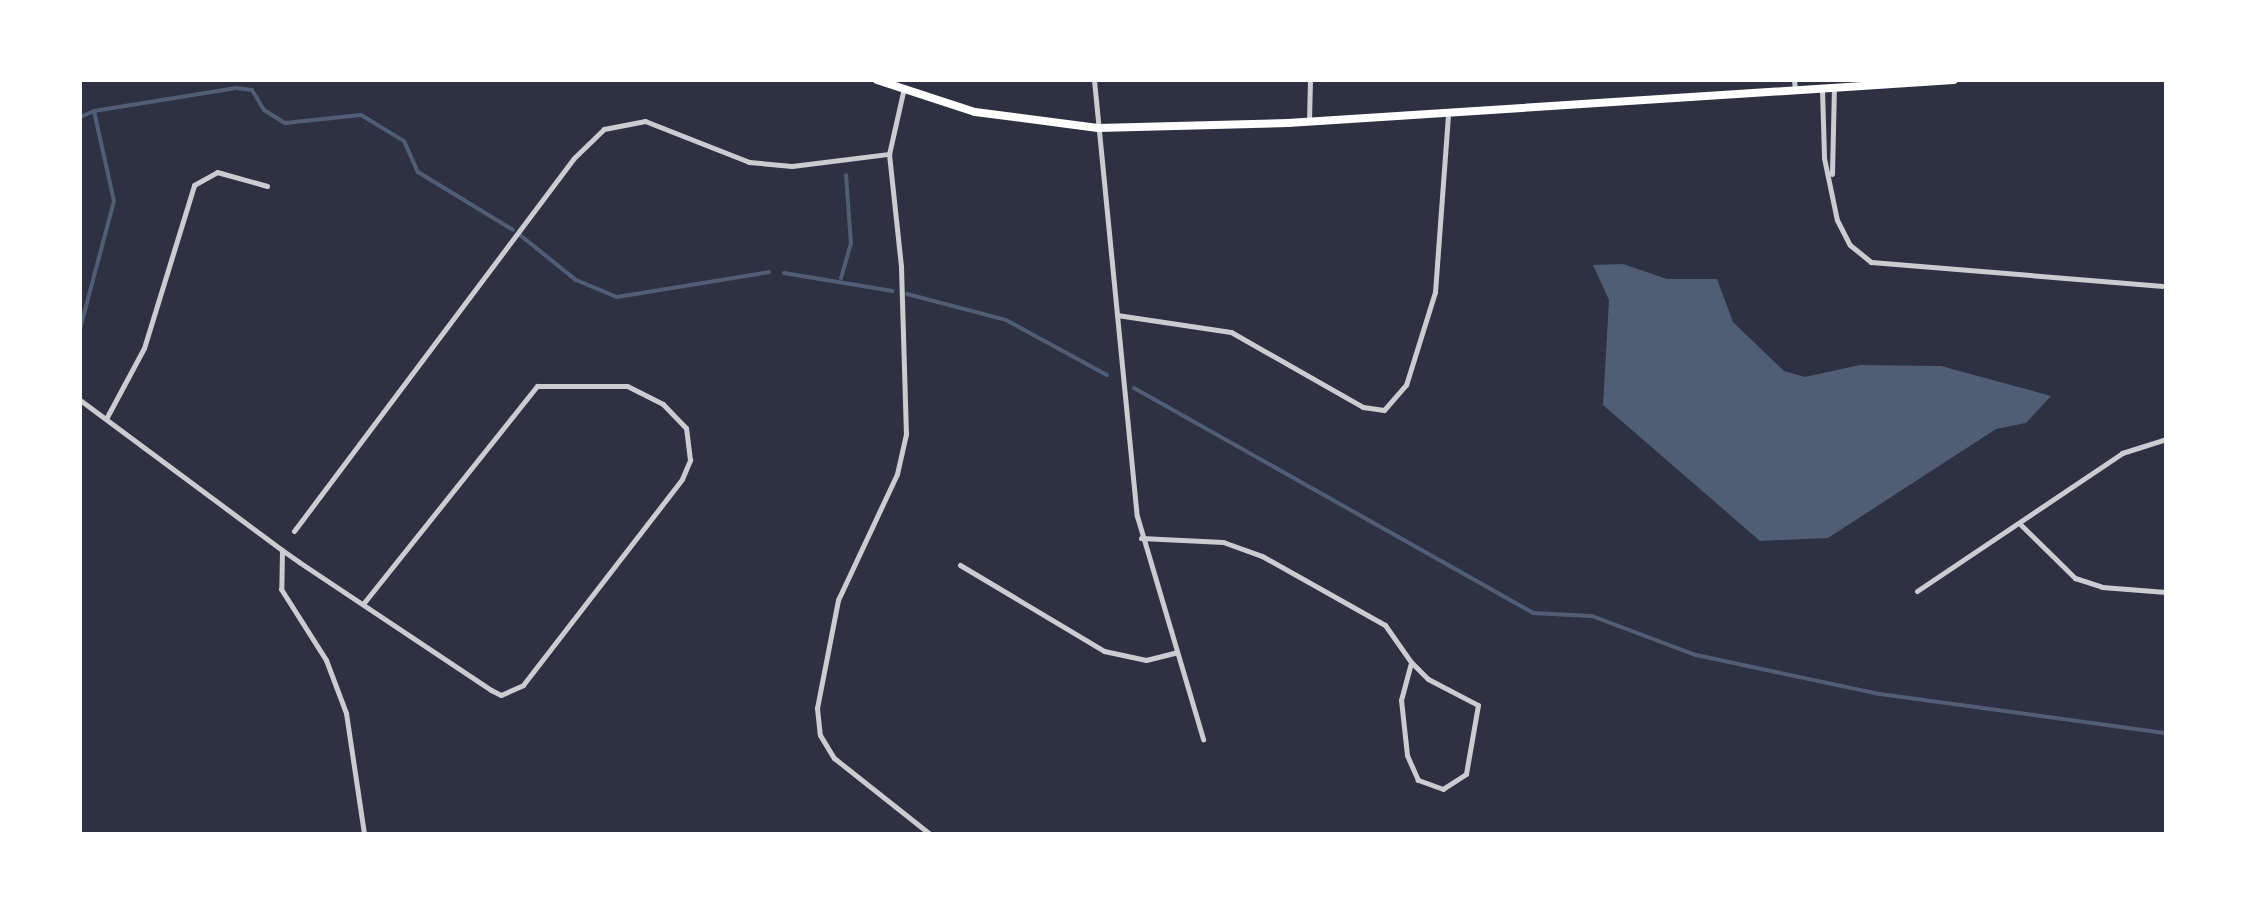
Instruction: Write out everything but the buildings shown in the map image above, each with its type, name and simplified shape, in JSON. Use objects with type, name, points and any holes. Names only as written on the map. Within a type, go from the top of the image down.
[{"type":"main road","points":[[877,80],[903,92],[1015,121],[1098,128],[1308,121],[1794,85],[1822,90],[1954,80]]},
{"type":"street","points":[[1094,80],[1141,538],[1202,740]]},
{"type":"street","points":[[1308,121],[1310,80]]},
{"type":"street","points":[[1834,89],[1832,177],[1842,233],[1859,254],[1884,266],[2166,286]]},
{"type":"street","points":[[1822,90],[1824,158],[1832,177]]},
{"type":"street","points":[[903,92],[889,154],[901,267],[906,434],[897,474],[829,628],[818,722],[826,747],[853,778],[930,834]]},
{"type":"street","points":[[1118,315],[1231,332],[1363,408],[1384,410],[1406,384],[1435,292],[1448,113]]},
{"type":"street","points":[[294,531],[553,186],[604,129],[645,121],[749,162],[792,166],[889,154]]},
{"type":"street","points":[[107,417],[144,348],[194,185],[217,172],[267,186]]},
{"type":"street","points":[[80,400],[282,550],[491,690],[511,695],[682,478],[690,443],[686,428],[663,404],[628,386],[538,386],[363,604]]},
{"type":"street","points":[[1917,591],[2122,453],[2166,440]]},
{"type":"street","points":[[2020,525],[2076,578],[2166,592]]},
{"type":"street","points":[[1141,538],[1223,542],[1262,556],[1385,626],[1411,662],[1478,705],[1466,774],[1444,789],[1418,780],[1407,755],[1400,700],[1411,662]]},
{"type":"street","points":[[282,550],[282,590],[326,660],[346,713],[364,834]]},
{"type":"street","points":[[960,564],[1104,652],[1146,660],[1175,654]]},
{"type":"water","points":[[1623,264],[1667,279],[1717,279],[1733,322],[1784,371],[1805,377],[1860,365],[1941,366],[2051,396],[2026,423],[1996,429],[1828,538],[1760,541],[1603,405],[1609,300],[1593,265]]},
{"type":"waterway","points":[[94,111],[236,88],[252,90],[264,110],[285,123],[361,115],[404,141],[418,172],[513,230]]},
{"type":"waterway","points":[[80,117],[94,111],[114,201],[80,329]]},
{"type":"waterway","points":[[841,278],[851,244],[846,175]]},
{"type":"waterway","points":[[520,235],[576,280],[617,297],[769,272]]},
{"type":"waterway","points":[[784,273],[893,291]]},
{"type":"waterway","points":[[907,294],[1006,320],[1107,375]]},
{"type":"waterway","points":[[1134,388],[1533,613],[1592,616],[1696,655],[1880,694],[2166,733]]}]
